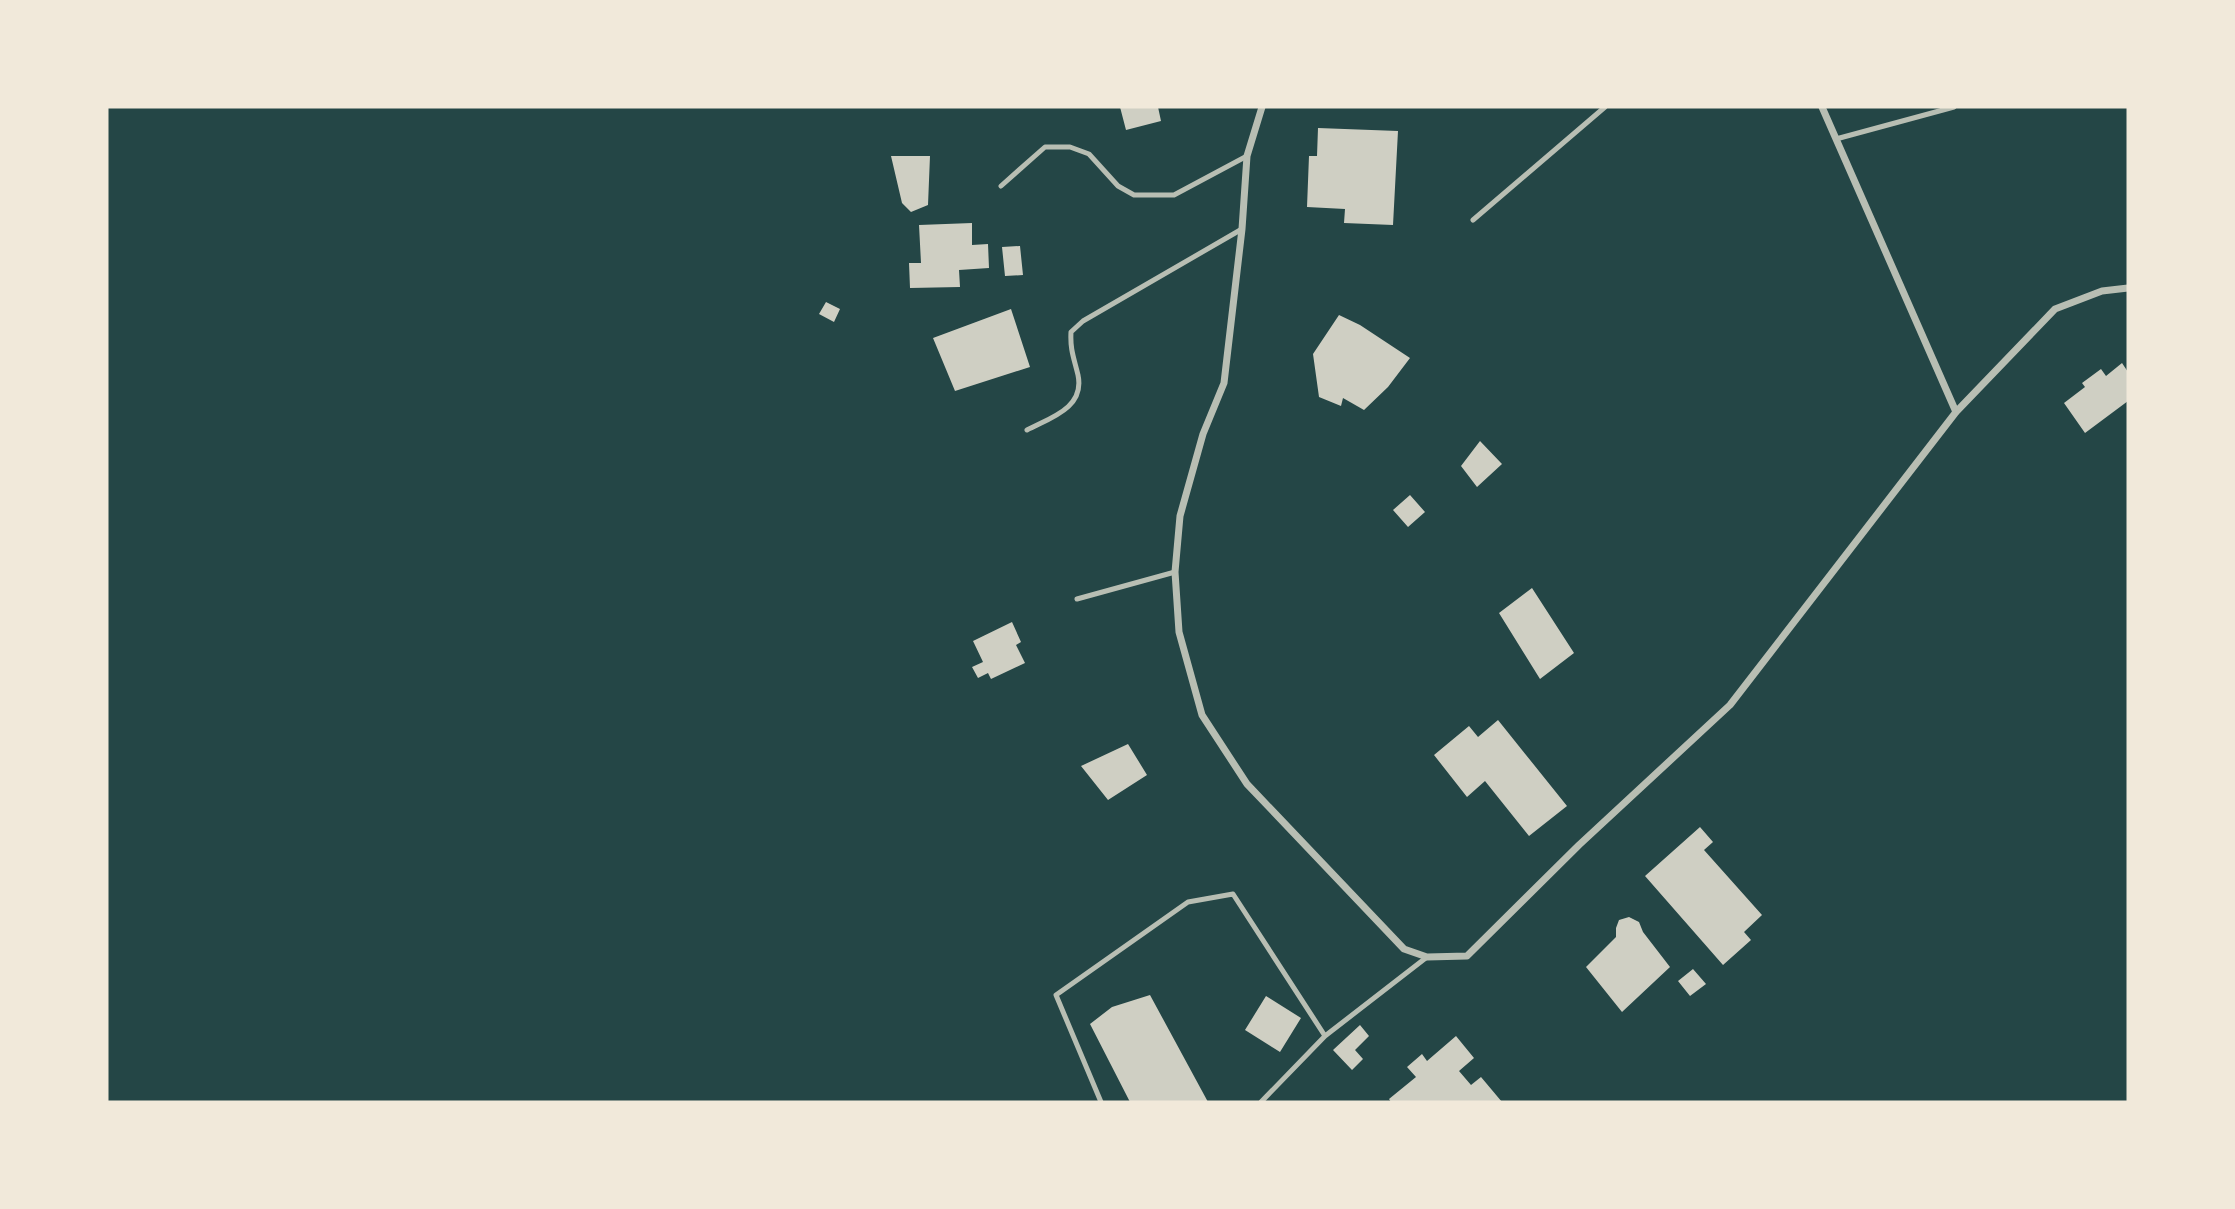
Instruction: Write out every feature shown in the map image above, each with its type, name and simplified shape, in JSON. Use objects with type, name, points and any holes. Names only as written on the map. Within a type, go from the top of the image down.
[{"type":"street","points":[[1262,107],[1247,156],[1242,229],[1224,383],[1203,434],[1180,516],[1175,572],[1179,632],[1202,715],[1247,784],[1404,949],[1427,957],[1467,956],[1579,845],[1730,705],[1956,412],[2055,309],[2102,291],[2128,288]]},
{"type":"street","points":[[1822,107],[1956,412]]},
{"type":"lane","points":[[1473,220],[1605,107]]},
{"type":"lane","points":[[1836,139],[1954,107]]},
{"type":"lane","points":[[1000,186],[1045,147],[1070,147],[1089,154],[1118,186],[1134,195],[1174,195],[1247,156]]},
{"type":"lane","points":[[1027,430],[1064,412],[1076,397],[1079,386],[1070,349],[1071,332],[1083,321],[1242,229]]},
{"type":"lane","points":[[1077,599],[1175,572]]},
{"type":"lane","points":[[1101,1102],[1056,995],[1188,902],[1233,894],[1325,1036]]},
{"type":"lane","points":[[1261,1102],[1325,1036],[1427,957]]},
{"type":"shaded area","points":[[107,107],[2128,107],[2128,1102],[107,1102]]},
{"type":"building","points":[[1120,107],[1158,107],[1161,121],[1126,130]]},
{"type":"building","points":[[1318,128],[1398,131],[1393,225],[1344,223],[1345,209],[1307,207],[1309,156],[1317,156]]},
{"type":"building","points":[[891,156],[930,156],[928,205],[911,212],[902,203]]},
{"type":"building","points":[[972,223],[972,245],[988,244],[989,268],[959,270],[960,287],[910,288],[909,263],[921,263],[919,225]]},
{"type":"building","points":[[1020,246],[1023,275],[1005,276],[1002,247]]},
{"type":"building","points":[[826,302],[840,309],[834,322],[819,314]]},
{"type":"building","points":[[1011,309],[1030,367],[955,391],[933,338]]},
{"type":"building","points":[[1339,315],[1360,325],[1410,358],[1388,387],[1364,410],[1343,398],[1341,406],[1319,397],[1313,354]]},
{"type":"building","points":[[2122,363],[2128,372],[2128,401],[2085,433],[2064,403],[2085,387],[2082,383],[2101,369],[2106,376]]},
{"type":"building","points":[[1480,441],[1502,464],[1477,487],[1461,466]]},
{"type":"building","points":[[1410,495],[1425,512],[1408,527],[1393,510]]},
{"type":"building","points":[[1532,588],[1574,653],[1540,679],[1499,613]]},
{"type":"building","points":[[1012,622],[1021,642],[1016,645],[1025,663],[991,679],[988,673],[978,678],[972,667],[983,662],[973,641]]},
{"type":"building","points":[[1498,720],[1567,806],[1529,836],[1485,781],[1467,797],[1434,755],[1469,726],[1478,737]]},
{"type":"building","points":[[1128,744],[1147,775],[1108,800],[1081,766]]},
{"type":"building","points":[[1700,827],[1713,842],[1704,850],[1762,915],[1744,932],[1751,940],[1723,965],[1645,876]]},
{"type":"building","points":[[1629,917],[1639,922],[1643,932],[1670,967],[1622,1012],[1586,967],[1616,937],[1619,920]]},
{"type":"building","points":[[1693,969],[1706,984],[1690,996],[1678,981]]},
{"type":"building","points":[[1150,995],[1208,1102],[1130,1102],[1090,1024],[1112,1007]]},
{"type":"building","points":[[1266,996],[1301,1018],[1280,1052],[1245,1030]]},
{"type":"building","points":[[1360,1025],[1369,1036],[1355,1050],[1363,1059],[1352,1070],[1333,1050]]},
{"type":"building","points":[[1456,1036],[1474,1058],[1459,1071],[1471,1085],[1481,1077],[1502,1102],[1391,1102],[1389,1099],[1416,1077],[1407,1067],[1422,1054],[1427,1061]]}]
